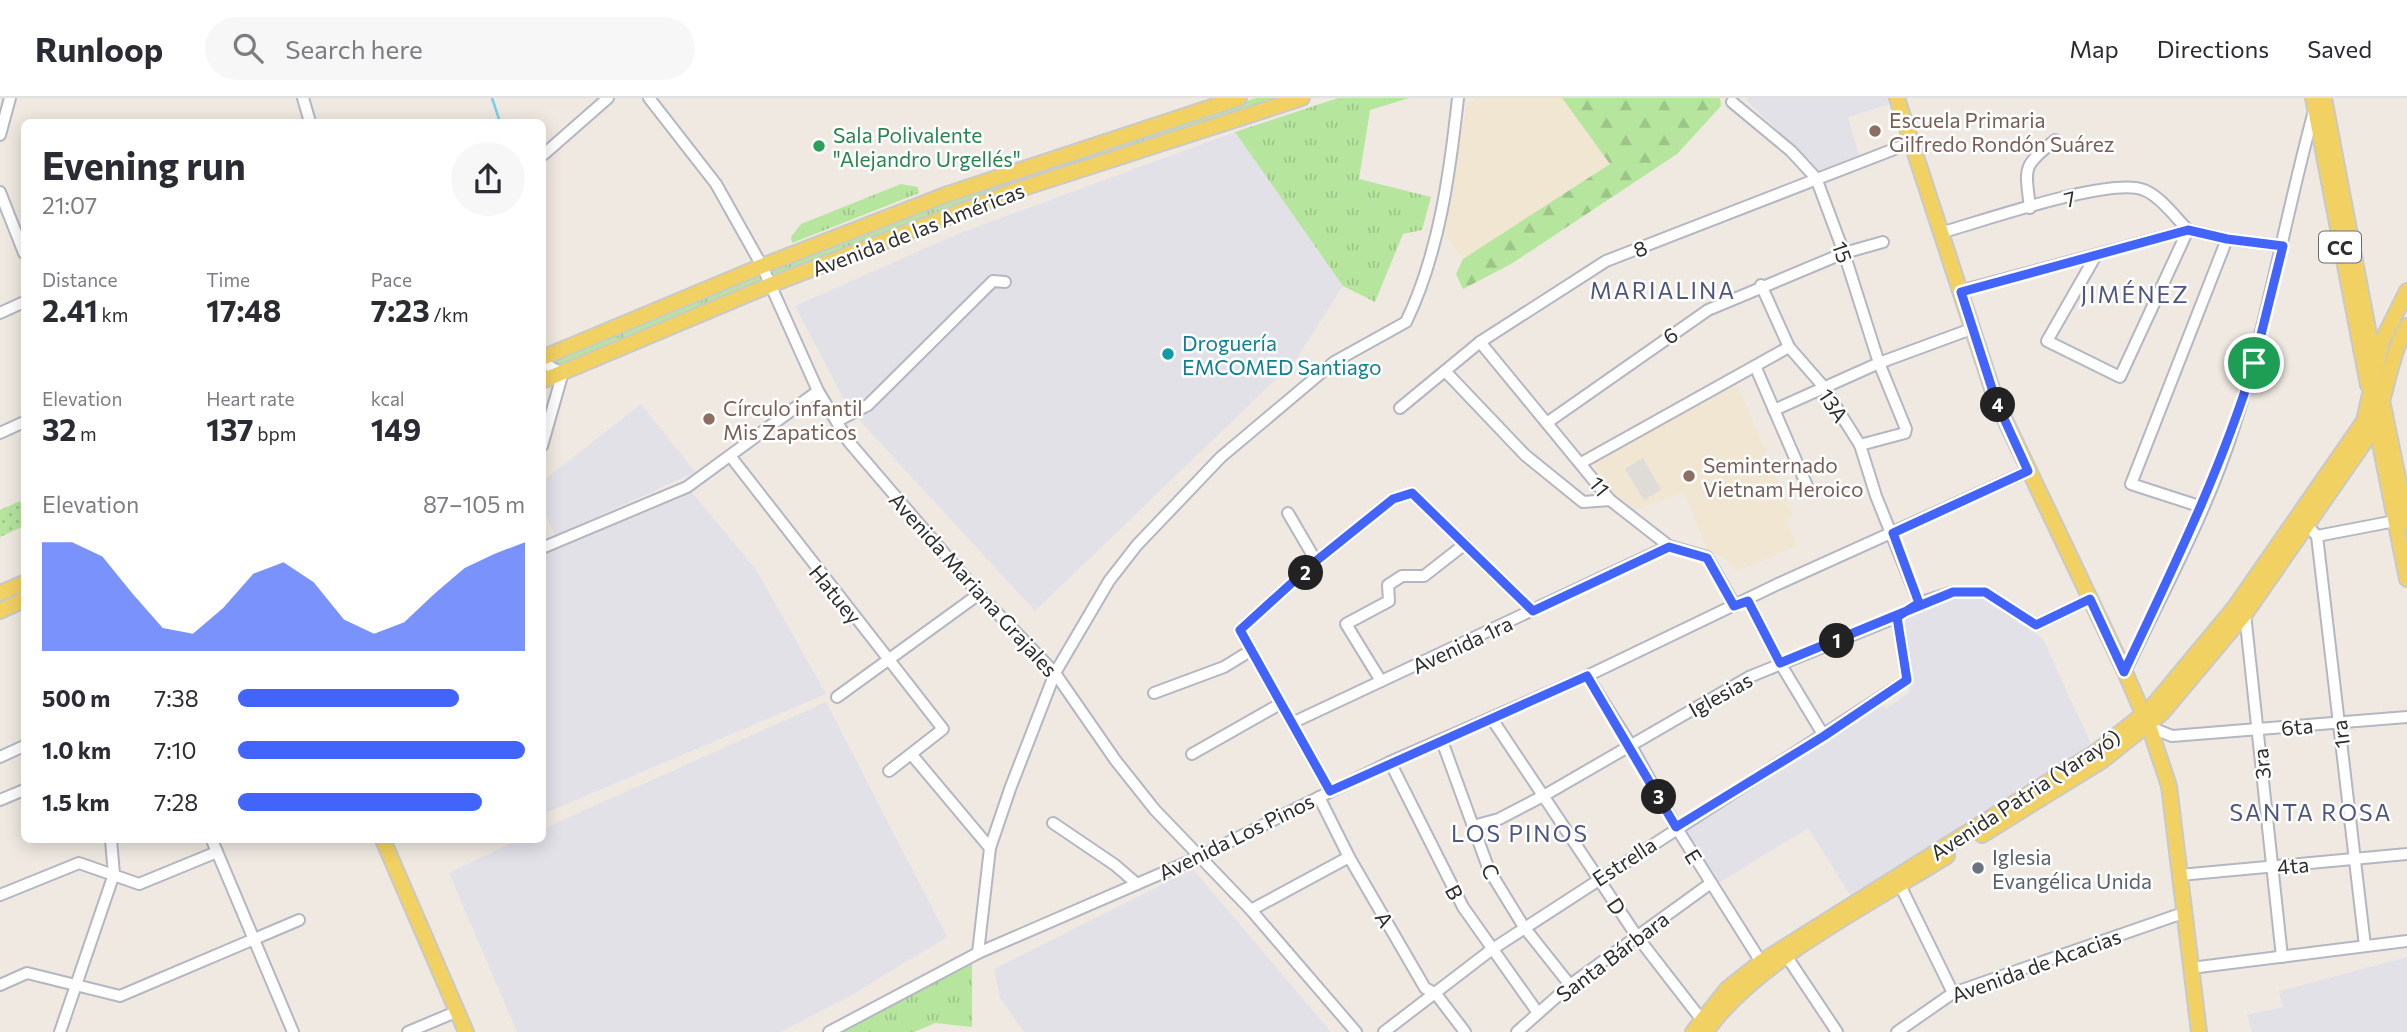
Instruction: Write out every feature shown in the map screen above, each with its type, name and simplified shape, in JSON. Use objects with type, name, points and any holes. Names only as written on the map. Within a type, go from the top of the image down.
[{"type":"main road","name":"Avenida de las Américas","points":[[546,358],[762,266],[999,176],[1239,98]]},
{"type":"main road","name":"Avenida de las Américas","points":[[546,379],[770,285],[1017,190],[1302,98]]},
{"type":"main road","points":[[1896,98],[1996,401],[2158,749],[2169,786],[2196,1031]]},
{"type":"main road","name":"CC","points":[[2317,102],[2375,366],[2376,397]]},
{"type":"main road","name":"CC","points":[[2317,102],[2376,397],[2400,498],[2407,579]]},
{"type":"main road","points":[[2375,366],[2382,341],[2407,291]]},
{"type":"main road","points":[[2365,319],[2380,321],[2396,309]]},
{"type":"main road","points":[[2375,423],[2376,397],[2405,333]]},
{"type":"main road","name":"Avenida Patria (Yarayó)","points":[[1704,1025],[1727,989],[1761,962],[1900,885],[2041,800],[2123,744],[2145,721],[2235,607],[2364,421],[2376,397]]},
{"type":"main road","name":"CC","points":[[2375,423],[2385,471],[2400,498]]},
{"type":"main road","name":"Avenida Patria (Yarayó)","points":[[1693,1032],[1846,913],[2145,721],[2184,689],[2312,531],[2375,423]]},
{"type":"main road","points":[[2357,452],[2371,454],[2385,471]]},
{"type":"main road","points":[[0,593],[21,584]]},
{"type":"main road","points":[[0,611],[21,601]]},
{"type":"main road","points":[[2123,744],[2140,741],[2158,749]]},
{"type":"main road","points":[[384,843],[466,1032]]},
{"type":"street","points":[[0,135],[10,98]]},
{"type":"street","points":[[303,98],[309,119]]},
{"type":"street","points":[[546,152],[608,98]]},
{"type":"street","name":"Avenida Mariana Grajales","points":[[649,98],[716,184],[762,266],[818,391],[849,442],[979,594],[1055,674],[1116,761],[1197,858],[1251,910],[1356,1032]]},
{"type":"street","points":[[978,953],[990,848],[1055,674],[1109,580],[1137,545],[1221,457],[1334,362],[1406,322],[1429,257],[1452,156],[1458,98]]},
{"type":"street","points":[[2124,672],[2202,507],[2243,399],[2317,102]]},
{"type":"street","name":"15","points":[[1732,103],[1791,151],[1815,178],[1844,253],[1879,363],[1905,433],[1860,445]]},
{"type":"street","points":[[2030,208],[2026,172],[2031,159],[2055,140]]},
{"type":"street","name":"8","points":[[1400,408],[1480,342],[1606,261],[1910,143]]},
{"type":"street","name":"7","points":[[1940,233],[2106,188],[2137,188],[2148,191],[2188,230]]},
{"type":"street","points":[[0,192],[21,245]]},
{"type":"street","points":[[1961,292],[2188,230],[2227,239],[2283,246]]},
{"type":"street","points":[[2095,257],[2047,341],[2120,377],[2188,230]]},
{"type":"street","points":[[2202,507],[2131,484],[2227,239]]},
{"type":"street","name":"6","points":[[1548,422],[1708,310],[1761,285],[1844,253],[1883,242]]},
{"type":"street","points":[[837,421],[868,405],[993,281],[1005,282]]},
{"type":"street","name":"13A","points":[[1761,285],[1789,347],[1823,386],[1860,445],[1876,496],[1919,603]]},
{"type":"street","points":[[0,313],[21,303]]},
{"type":"street","points":[[1774,410],[1879,363],[1974,328]]},
{"type":"street","name":"11","points":[[1480,342],[1610,500],[1669,547],[1707,558],[1734,606]]},
{"type":"street","points":[[1581,463],[1756,368],[1789,347]]},
{"type":"street","points":[[546,363],[561,373],[546,431]]},
{"type":"street","points":[[1756,368],[1807,486]]},
{"type":"street","points":[[1445,371],[1525,455],[1583,502],[1610,500]]},
{"type":"street","points":[[546,546],[687,487],[818,391]]},
{"type":"street","points":[[0,433],[21,423]]},
{"type":"street","name":"Hatuey","points":[[731,457],[943,729],[912,755]]},
{"type":"street","name":"Avenida Los Pinos","points":[[829,1032],[978,953],[1197,858],[1390,762],[1587,676],[2028,471]]},
{"type":"street","points":[[1330,791],[1240,630],[1316,561],[1393,499],[1412,493],[1533,611]]},
{"type":"street","points":[[1288,513],[1316,561]]},
{"type":"street","points":[[2312,531],[2401,522]]},
{"type":"street","name":"1ra","points":[[2312,531],[2339,723],[2365,946]]},
{"type":"street","points":[[1381,681],[1346,624],[1389,601],[1388,586],[1402,576],[1424,576],[1465,544]]},
{"type":"street","name":"Avenida 1ra","points":[[1292,723],[1669,547]]},
{"type":"street","name":"Iglesias","points":[[1473,826],[1499,819],[1545,795],[1749,677],[1897,617],[1919,603],[1953,592],[1985,592],[2036,625],[2090,599]]},
{"type":"street","points":[[837,696],[890,661],[979,594]]},
{"type":"street","points":[[1748,601],[1780,663],[1824,736]]},
{"type":"street","name":"3ra","points":[[2245,614],[2281,957]]},
{"type":"street","name":"Estrella","points":[[1384,1032],[1524,927],[1907,680],[1897,617]]},
{"type":"street","points":[[1154,693],[1224,667],[1250,651]]},
{"type":"street","name":"E","points":[[1587,676],[1630,744],[1676,827],[1761,962]]},
{"type":"street","points":[[1192,754],[1280,704]]},
{"type":"street","name":"6ta","points":[[2145,721],[2172,736],[2407,717]]},
{"type":"street","name":"D","points":[[1492,719],[1636,935],[1704,1025]]},
{"type":"street","name":"C","points":[[1442,741],[1489,870],[1524,927],[1570,985]]},
{"type":"street","points":[[0,757],[21,747]]},
{"type":"street","points":[[889,771],[912,755],[990,848]]},
{"type":"street","name":"B","points":[[1390,762],[1463,907],[1490,950],[1538,1013]]},
{"type":"street","points":[[0,800],[21,791]]},
{"type":"street","name":"A","points":[[1319,797],[1349,857],[1425,988],[1436,995],[1465,1032]]},
{"type":"street","points":[[1053,823],[1115,865],[1137,884]]},
{"type":"street","points":[[60,1032],[114,874],[111,843]]},
{"type":"street","points":[[213,843],[293,1032]]},
{"type":"street","points":[[0,895],[79,863],[139,884],[217,852]]},
{"type":"street","name":"4ta","points":[[2180,875],[2407,854]]},
{"type":"street","points":[[1251,910],[1349,857]]},
{"type":"street","name":"Santa Bárbara","points":[[1517,1032],[1570,985],[1711,883]]},
{"type":"street","points":[[1900,885],[1953,993]]},
{"type":"street","name":"Avenida de Acacias","points":[[1897,1032],[1953,993],[2183,913]]},
{"type":"street","points":[[0,985],[27,973],[120,996],[299,920]]},
{"type":"street","points":[[2191,968],[2407,941]]},
{"type":"street","points":[[1787,957],[1837,1032]]},
{"type":"street","points":[[408,1032],[458,1012]]},
{"type":"shaded area","points":[[1476,98],[1562,98],[1610,164],[1463,259],[1443,231],[1467,104]]},
{"type":"shaded area","points":[[1887,98],[1889,104],[1848,117],[1860,159],[1821,173],[1746,100]]},
{"type":"shaded area","points":[[1235,132],[1343,286],[1295,361],[1035,611],[849,409],[795,306],[960,233]]},
{"type":"shaded area","name":"Seminternado Vietnam Heroico","points":[[1737,384],[1793,517],[1786,520],[1797,546],[1737,571],[1726,559],[1707,549],[1684,492],[1636,510],[1620,501],[1592,461]]},
{"type":"shaded area","points":[[641,404],[695,472],[555,536],[546,515],[546,479]]},
{"type":"shaded area","points":[[1643,458],[1661,490],[1644,500],[1625,469]]},
{"type":"shaded area","points":[[690,490],[757,571],[826,694],[546,813],[546,553]]},
{"type":"shaded area","points":[[1983,596],[2043,639],[2091,744],[1851,896],[1808,828],[1717,884],[1686,832],[1882,704],[1886,709],[1910,692],[1904,619],[1951,597]]},
{"type":"shaded area","points":[[826,702],[947,937],[853,994],[781,1032],[517,1032],[449,873],[512,843],[546,843],[546,828]]},
{"type":"shaded area","points":[[1193,869],[1331,1032],[1024,1032],[1000,998],[994,969]]},
{"type":"shaded area","points":[[2407,957],[2407,1032],[2252,1032],[2247,1015],[2283,1007],[2279,991]]},
{"type":"green space","points":[[1256,98],[1283,98],[773,277],[769,269],[983,188]]},
{"type":"green space","points":[[1338,98],[1409,98],[1370,110],[1359,179],[1431,197],[1422,230],[1403,234],[1375,302],[1343,286],[1235,132]]},
{"type":"green space","points":[[1562,98],[1720,98],[1721,106],[1677,154],[1511,264],[1463,289],[1456,274],[1463,259],[1610,164]]},
{"type":"green space","points":[[901,184],[918,187],[919,193],[792,243],[791,237],[801,224]]},
{"type":"green space","points":[[759,274],[762,282],[560,367],[551,361]]},
{"type":"green space","points":[[20,501],[21,527],[0,537],[0,510]]},
{"type":"green space","points":[[972,963],[972,1027],[935,1023],[914,1032],[843,1032]]},
{"type":"waterway","points":[[492,98],[499,119]]},
{"type":"place","name":"Escuela Primaria Gilfredo Rondón Suárez","points":[[1875,131]]},
{"type":"place","name":"Sala Polivalente \"Alejandro Urgellés\"","points":[[819,146]]},
{"type":"place","name":"Droguería EMCOMED Santiago","points":[[1168,354]]},
{"type":"place","name":"Círculo infantil Mis Zapaticos","points":[[709,419]]},
{"type":"place","name":"Seminternado Vietnam Heroico","points":[[1689,476]]},
{"type":"place","name":"Iglesia Evangélica Unida","points":[[1978,868]]},
{"type":"district","name":"MARIALINA","points":[[1663,290]]},
{"type":"district","name":"JIMÉNEZ","points":[[2135,294]]},
{"type":"district","name":"SANTA ROSA","points":[[2311,812]]},
{"type":"district","name":"LOS PINOS","points":[[1520,833]]},
{"type":"route","points":[[2254,363],[2232,434],[2202,507],[2124,672],[2090,599],[2036,625],[1985,592],[1953,592],[1919,603],[1897,617],[1780,663],[1748,601],[1734,606],[1707,558],[1669,547],[1533,611],[1412,493],[1393,499],[1316,561],[1240,630],[1330,791],[1587,676],[1630,744],[1676,827],[1824,736],[1907,680],[1897,617],[1919,603],[1893,533],[2028,471],[1996,401],[1961,292],[2188,230],[2227,239],[2283,246],[2254,363]]}]
